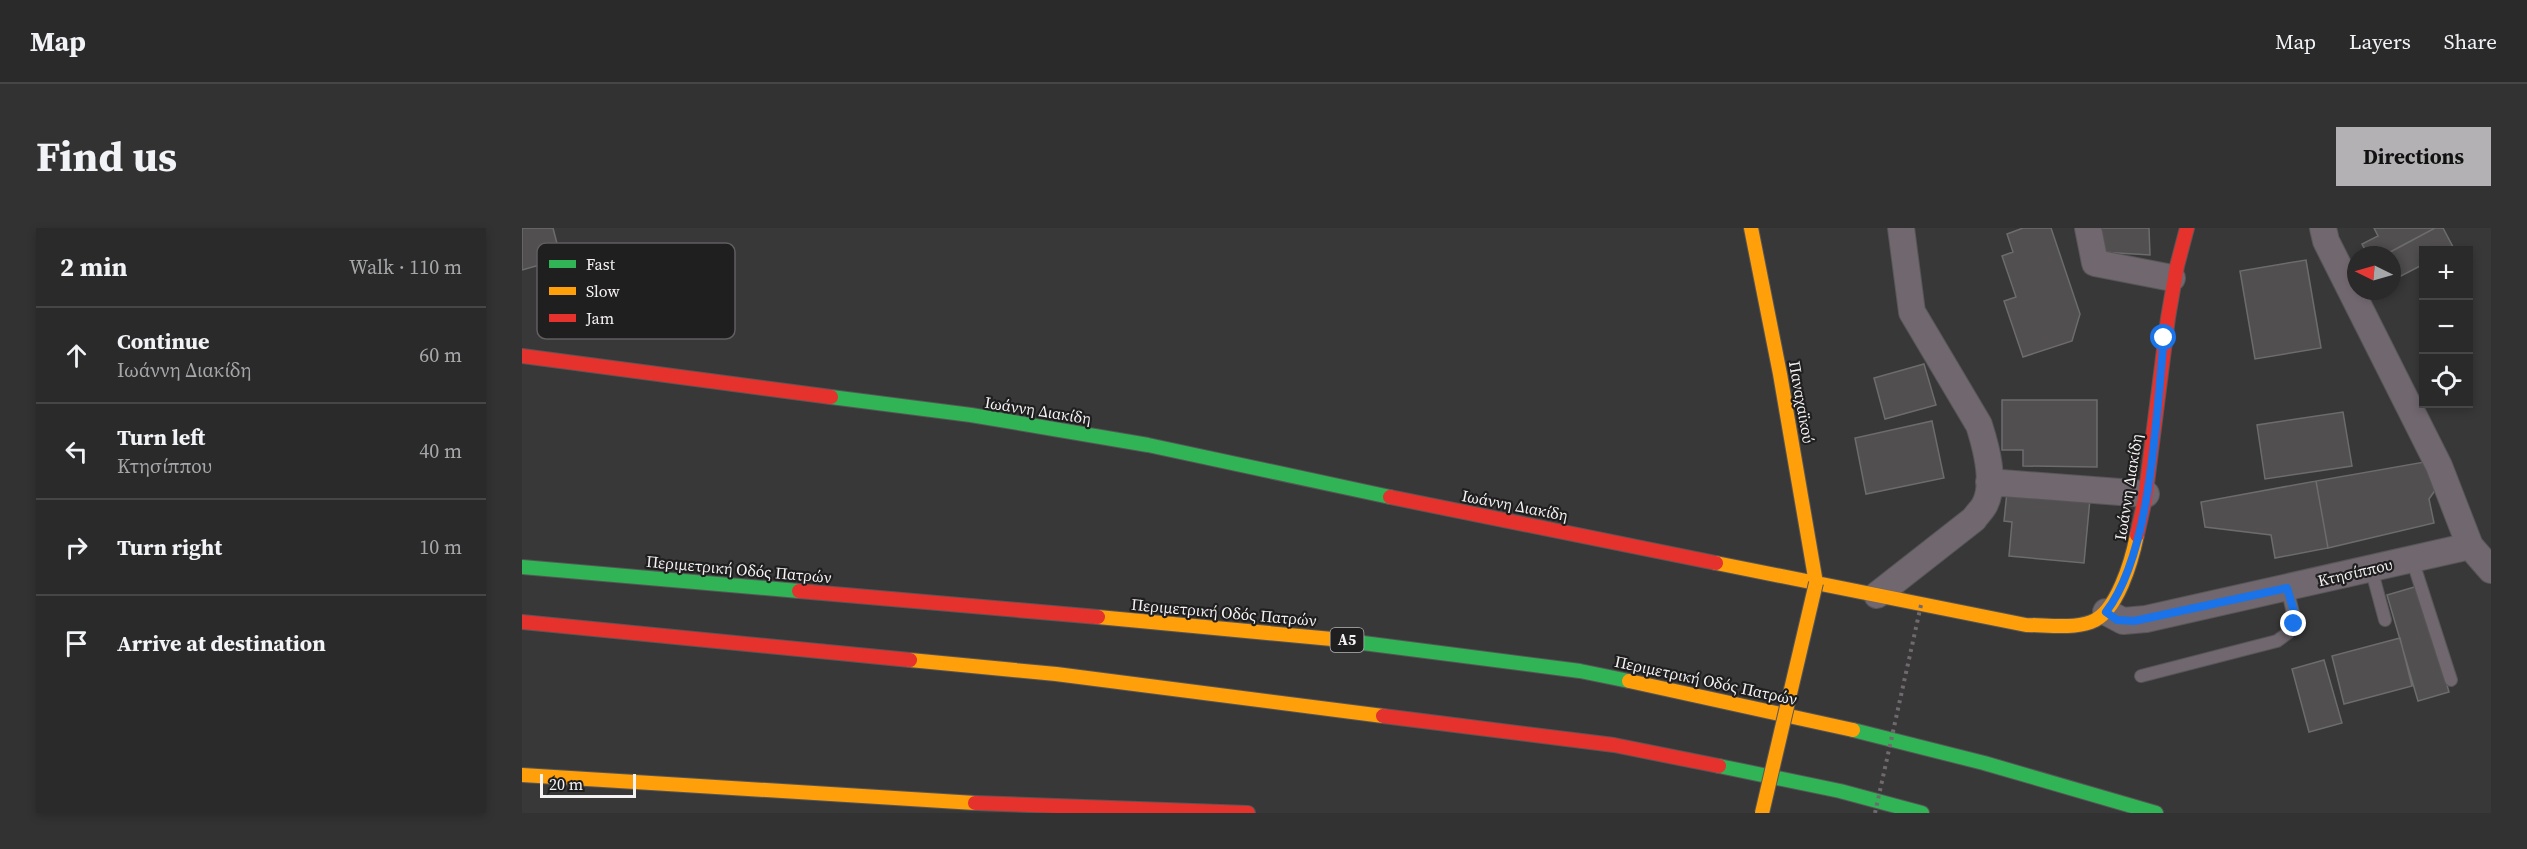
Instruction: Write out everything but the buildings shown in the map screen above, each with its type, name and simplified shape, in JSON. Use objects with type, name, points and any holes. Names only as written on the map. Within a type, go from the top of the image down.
[{"type":"main road","name":"Παναχαϊκού","points":[[1751,228],[1780,374],[1816,583]]},
{"type":"main road","name":"Ιωάννη Διακίδη","points":[[522,356],[970,415],[1148,445],[2026,625],[2089,623],[2106,612],[2122,584],[2140,531],[2172,278],[2178,249],[2187,228]]},
{"type":"main road","name":"Περιμετρική Οδός Πατρών","points":[[522,567],[1275,632],[1580,671],[1832,724],[1984,763],[2156,813]]},
{"type":"main road","points":[[1762,813],[1816,583]]},
{"type":"main road","points":[[522,622],[1056,674],[1602,744],[1840,791],[1922,813]]},
{"type":"main road","points":[[522,775],[1036,807],[1248,813]]},
{"type":"street","points":[[1877,595],[1974,519],[1985,504],[1989,482],[1984,443],[1979,425],[1912,312],[1901,228]]},
{"type":"street","points":[[2088,228],[2096,263],[2172,278]]},
{"type":"street","points":[[2324,228],[2326,242],[2439,466],[2470,546],[2491,570]]},
{"type":"street","points":[[1989,482],[2146,494]]},
{"type":"street","name":"Κτησίππου","points":[[2106,612],[2117,620],[2134,621],[2470,546]]},
{"type":"lane","points":[[2412,559],[2451,680]]},
{"type":"lane","points":[[2371,568],[2385,620]]},
{"type":"lane","points":[[2141,676],[2277,641],[2288,633],[2295,621],[2287,588]]},
{"type":"path","points":[[1875,813],[1921,605]]},
{"type":"traffic: fast","points":[[831,397],[971,415],[1148,445],[1390,497]]},
{"type":"traffic: fast","points":[[522,567],[799,591]]},
{"type":"traffic: fast","points":[[1332,639],[1580,671],[1629,681]]},
{"type":"traffic: fast","points":[[1853,730],[1984,763],[2156,813]]},
{"type":"traffic: fast","points":[[1719,766],[1840,791],[1922,813]]},
{"type":"traffic: slow","points":[[1751,228],[1780,374],[1816,583]]},
{"type":"traffic: slow","points":[[1716,563],[2026,625],[2067,626],[2091,622],[2100,617],[2108,608],[2122,584],[2137,535]]},
{"type":"traffic: slow","points":[[1762,813],[1816,583]]},
{"type":"traffic: slow","points":[[1098,617],[1332,639]]},
{"type":"traffic: slow","points":[[910,660],[1056,674],[1383,716]]},
{"type":"traffic: slow","points":[[1629,681],[1853,730]]},
{"type":"traffic: slow","points":[[522,775],[975,803]]},
{"type":"traffic: jam","points":[[2137,535],[2145,499],[2168,318],[2177,266],[2187,228]]},
{"type":"traffic: jam","points":[[522,356],[831,397]]},
{"type":"traffic: jam","points":[[1390,497],[1716,563]]},
{"type":"traffic: jam","points":[[799,591],[1098,617]]},
{"type":"traffic: jam","points":[[522,622],[910,660]]},
{"type":"traffic: jam","points":[[1383,716],[1614,745],[1719,766]]},
{"type":"traffic: jam","points":[[975,803],[1248,813]]},
{"type":"route","points":[[2164,338],[2140,531],[2122,584],[2106,612],[2117,620],[2134,621],[2287,588],[2295,615],[2294,624]]}]
